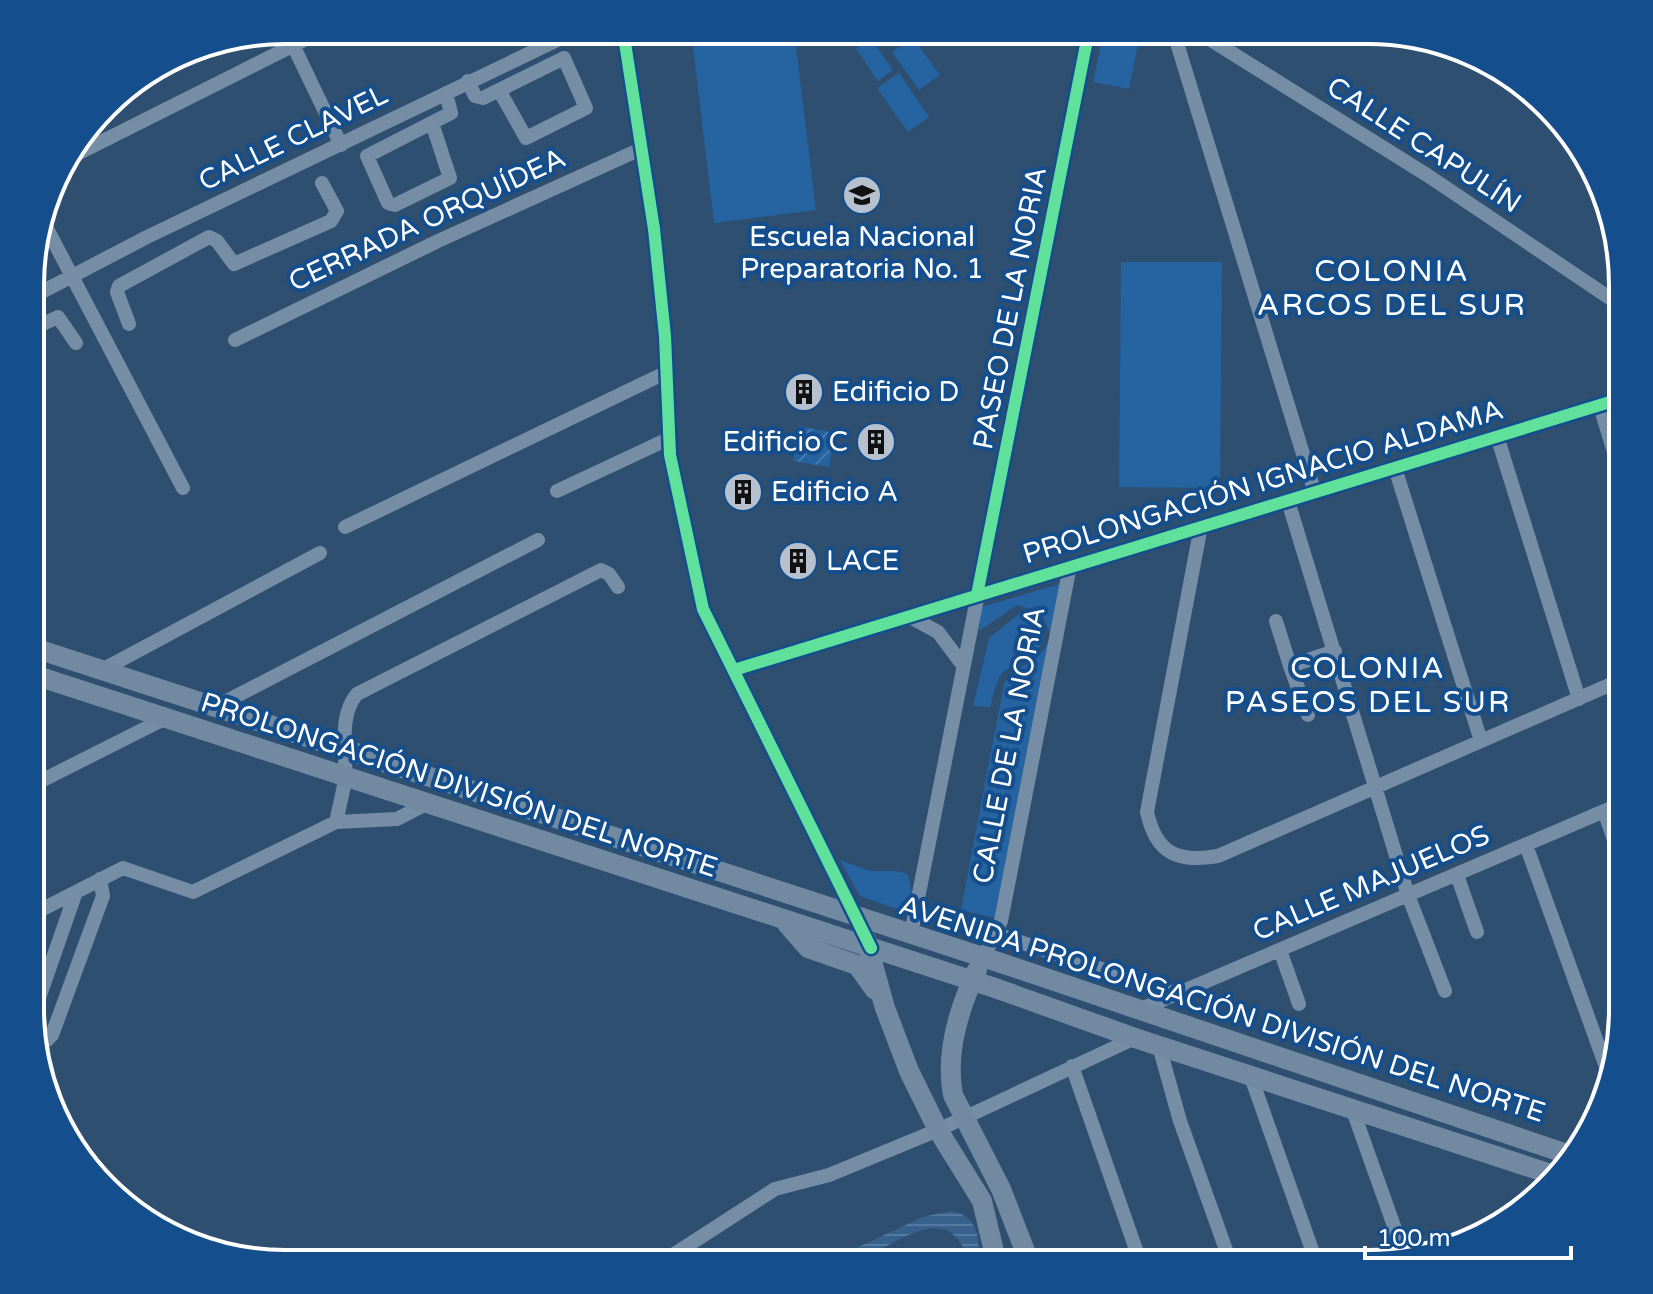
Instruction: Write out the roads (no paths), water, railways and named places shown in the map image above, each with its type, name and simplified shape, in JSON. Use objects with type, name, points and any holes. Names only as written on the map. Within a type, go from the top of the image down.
[{"type":"main road","name":"PROLONGACIÓN DIVISIÓN DEL NORTE","points":[[44,651],[853,915]]},
{"type":"main road","name":"PROLONGACIÓN DIVISIÓN DEL NORTE","points":[[45,678],[871,948]]},
{"type":"main road","points":[[611,865],[623,840]]},
{"type":"main road","name":"AVENIDA PROLONGACIÓN DIVISIÓN DEL NORTE","points":[[853,915],[1561,1152]]},
{"type":"main road","points":[[853,915],[871,948],[885,1008],[909,1071],[938,1130],[982,1201],[994,1250]]},
{"type":"main road","points":[[785,922],[808,948],[864,971],[885,1008]]},
{"type":"main road","name":"AVENIDA PROLONGACIÓN DIVISIÓN DEL NORTE","points":[[871,948],[1545,1172]]},
{"type":"main road","points":[[983,958],[972,980],[949,1061],[953,1095],[1001,1189],[1024,1250]]},
{"type":"street","name":"CALLE CLAVEL","points":[[44,291],[147,237],[547,44]]},
{"type":"street","points":[[625,44],[643,148],[662,305],[668,439],[684,532],[703,609],[853,915]]},
{"type":"street","points":[[86,149],[293,45],[341,145]]},
{"type":"street","name":"PASEO DE LA NORIA","points":[[977,595],[1086,45]]},
{"type":"street","points":[[1178,45],[1315,493]]},
{"type":"street","name":"CALLE CAPULÍN","points":[[1219,45],[1427,175],[1609,298]]},
{"type":"street","points":[[468,81],[478,98],[564,58],[586,108],[526,138],[499,90]]},
{"type":"street","points":[[432,123],[450,178],[395,205],[388,203],[367,156],[451,113],[446,93]]},
{"type":"street","name":"CERRADA ORQUÍDEA","points":[[235,340],[438,241],[643,148]]},
{"type":"street","points":[[129,324],[117,288],[209,237],[217,241],[234,264],[331,221],[337,211],[322,183]]},
{"type":"street","points":[[50,234],[183,488]]},
{"type":"street","points":[[147,237],[160,264]]},
{"type":"street","points":[[44,323],[58,317],[76,343]]},
{"type":"street","points":[[345,527],[665,373]]},
{"type":"street","name":"PROLONGACIÓN IGNACIO ALDAMA","points":[[734,670],[1609,403]]},
{"type":"street","points":[[1600,406],[1609,435]]},
{"type":"street","points":[[1497,436],[1579,699]]},
{"type":"street","points":[[557,491],[668,439]]},
{"type":"street","points":[[1395,468],[1481,741]]},
{"type":"street","points":[[1288,501],[1408,895],[1445,991]]},
{"type":"street","points":[[1201,526],[1147,812],[1156,839],[1177,856],[1191,860],[1218,856],[1608,686]]},
{"type":"street","points":[[215,707],[538,540]]},
{"type":"street","points":[[102,670],[320,553]]},
{"type":"street","name":"CALLE DE LA NORIA","points":[[983,958],[996,934],[1070,566]]},
{"type":"street","points":[[336,822],[345,778],[343,749],[349,703],[357,694],[601,570],[609,574],[618,587]]},
{"type":"street","points":[[911,934],[977,595]]},
{"type":"street","points":[[910,617],[938,632],[962,664]]},
{"type":"street","points":[[1276,621],[1308,715]]},
{"type":"street","points":[[1290,666],[1335,651]]},
{"type":"street","points":[[45,779],[166,718]]},
{"type":"street","points":[[45,908],[123,868],[193,892],[336,822],[397,819],[426,804]]},
{"type":"street","name":"CALLE MAJUELOS","points":[[1139,1010],[1608,809]]},
{"type":"street","points":[[1604,811],[1608,823]]},
{"type":"street","points":[[1526,845],[1603,1059]]},
{"type":"street","points":[[1457,875],[1477,932]]},
{"type":"street","points":[[47,1040],[52,1035],[103,896],[100,879]]},
{"type":"street","points":[[45,981],[76,892]]},
{"type":"street","points":[[996,934],[1176,994]]},
{"type":"street","points":[[1280,950],[1299,1004]]},
{"type":"street","points":[[682,1249],[775,1189],[829,1175],[938,1130],[1135,1038]]},
{"type":"street","points":[[1159,1046],[1180,1121],[1226,1250]]},
{"type":"street","points":[[1072,1066],[1136,1250]]},
{"type":"street","points":[[1250,1074],[1312,1250]]},
{"type":"street","points":[[1352,1108],[1401,1247]]},
{"type":"place","name":"Escuela Nacional Preparatoria No. 1","points":[[862,195]]},
{"type":"place","name":"Edificio D","points":[[804,392]]},
{"type":"place","name":"Edificio C","points":[[876,442]]},
{"type":"place","name":"Edificio A","points":[[743,492]]},
{"type":"place","name":"LACE","points":[[798,561]]},
{"type":"district","name":"COLONIA ARCOS DEL SUR","points":[[1392,288]]},
{"type":"district","name":"COLONIA PASEOS DEL SUR","points":[[1368,685]]}]
